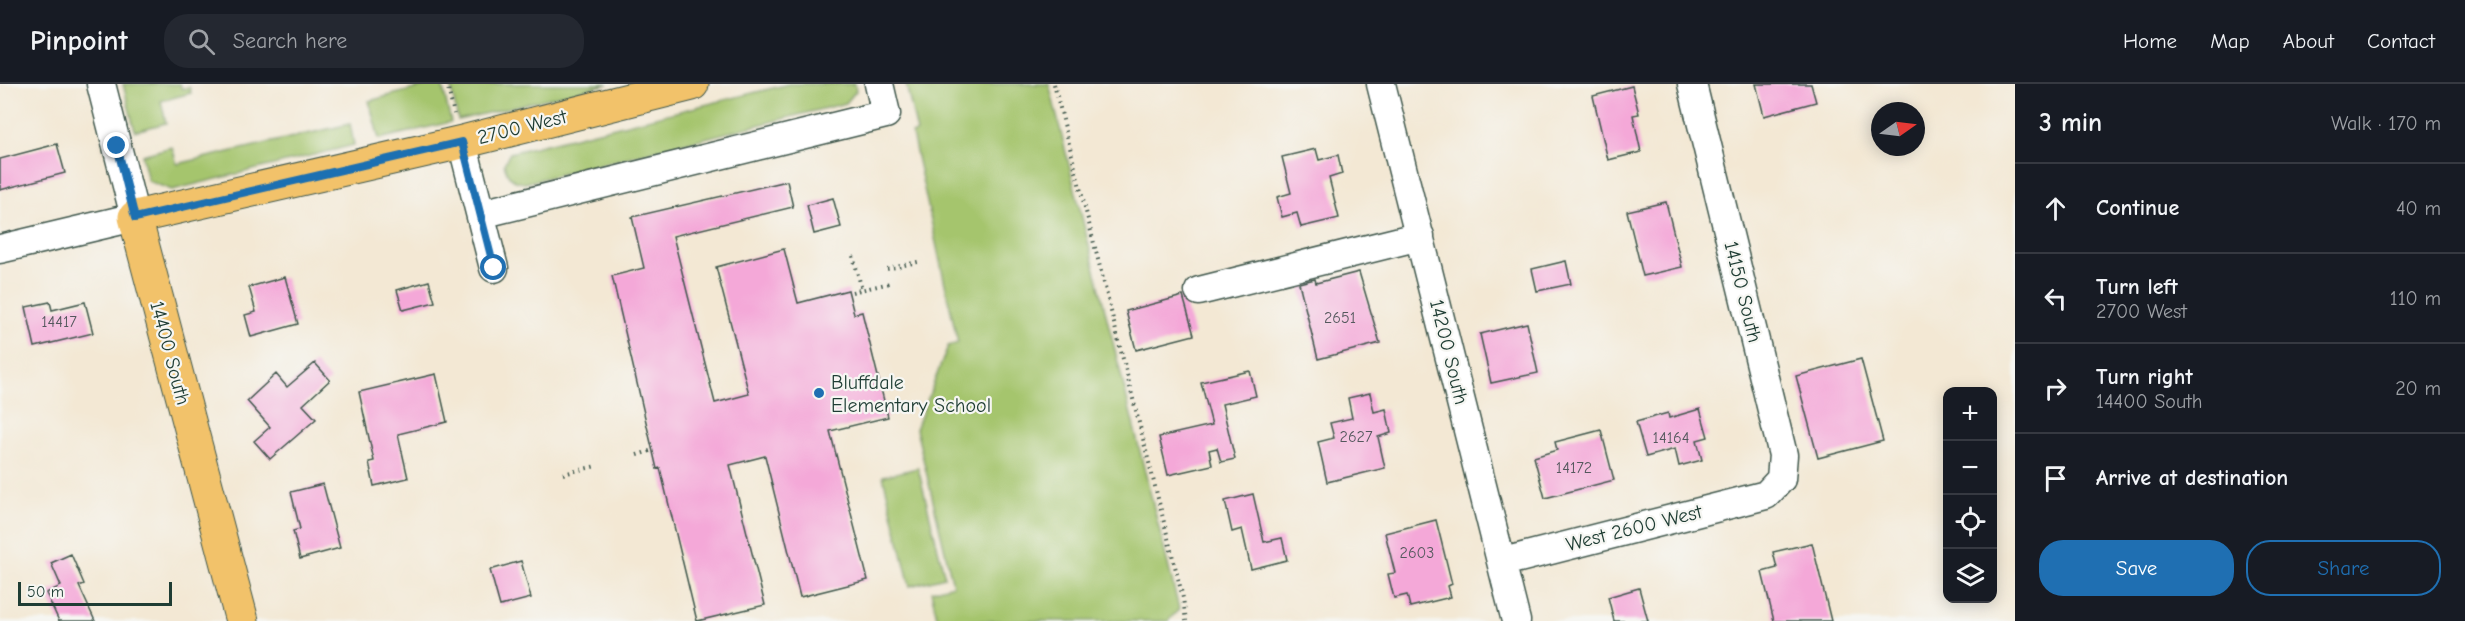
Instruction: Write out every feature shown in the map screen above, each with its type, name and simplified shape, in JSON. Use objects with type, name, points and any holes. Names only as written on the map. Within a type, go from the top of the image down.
[{"type":"main road","name":"2700 West","points":[[135,218],[458,128],[692,84]]},
{"type":"main road","name":"14400 South","points":[[135,218],[242,621]]},
{"type":"street","name":"14400 South","points":[[101,84],[135,218]]},
{"type":"street","points":[[481,214],[886,114],[879,84]]},
{"type":"street","name":"14200 South","points":[[1381,84],[1516,621]]},
{"type":"street","name":"14150 South","points":[[1692,84],[1783,455],[1781,479],[1766,495]]},
{"type":"street","points":[[458,128],[494,268]]},
{"type":"street","name":"2700 West","points":[[0,249],[135,218]]},
{"type":"street","points":[[1199,291],[1420,236]]},
{"type":"street","name":"West 2600 West","points":[[1503,562],[1766,495]]},
{"type":"path","points":[[447,84],[458,128]]},
{"type":"path","points":[[1054,84],[1183,598],[1185,621]]},
{"type":"path","points":[[853,256],[862,290]]},
{"type":"path","points":[[887,269],[922,261]]},
{"type":"path","points":[[852,292],[890,283]]},
{"type":"path","points":[[637,455],[650,451]]},
{"type":"path","points":[[563,474],[596,466]]},
{"type":"green space","points":[[123,84],[180,84],[182,89],[189,87],[191,93],[161,101],[166,123],[135,131]]},
{"type":"green space","points":[[433,84],[442,84],[451,122],[379,139],[369,101]]},
{"type":"green space","points":[[463,84],[608,84],[458,120],[451,87]]},
{"type":"green space","points":[[789,84],[855,84],[856,91],[846,103],[525,183],[511,178],[504,164],[510,153]]},
{"type":"green space","points":[[906,84],[1049,84],[1179,609],[1168,621],[938,621],[931,591],[953,585],[916,429],[948,346],[958,343],[912,134],[917,132]]},
{"type":"green space","points":[[350,124],[354,145],[172,190],[148,181],[142,155],[172,147],[177,164]]},
{"type":"green space","points":[[918,468],[945,577],[910,586],[883,476]]},
{"type":"building","points":[[1756,84],[1811,84],[1816,102],[1764,116]]},
{"type":"building","points":[[1632,86],[1639,114],[1633,115],[1641,152],[1608,160],[1593,96]]},
{"type":"building","points":[[57,144],[65,173],[0,190],[0,159]]},
{"type":"building","points":[[1316,149],[1319,160],[1338,155],[1342,174],[1329,178],[1339,218],[1301,227],[1297,213],[1282,217],[1277,197],[1291,193],[1282,157]]},
{"type":"building","points":[[787,181],[793,207],[673,236],[715,403],[749,394],[716,267],[784,249],[798,303],[848,290],[854,314],[862,312],[888,417],[830,431],[868,580],[800,597],[765,456],[730,465],[765,605],[697,621],[660,468],[657,469],[612,276],[644,268],[632,217]]},
{"type":"building","points":[[833,198],[841,227],[814,234],[807,205]]},
{"type":"building","points":[[1666,202],[1682,267],[1643,276],[1627,211]]},
{"type":"building","points":[[1566,261],[1571,284],[1537,291],[1532,269]]},
{"type":"building","points":[[1359,272],[1380,343],[1318,359],[1299,283],[1315,279],[1316,283]]},
{"type":"building","points":[[285,277],[298,324],[251,337],[245,315],[256,312],[249,287]]},
{"type":"building","points":[[429,281],[435,302],[403,310],[397,290]]},
{"type":"building","points":[[1183,296],[1194,335],[1136,350],[1126,311]]},
{"type":"building","points":[[50,302],[52,310],[85,302],[93,333],[35,347],[26,307]]},
{"type":"building","points":[[1527,323],[1538,373],[1491,383],[1480,334]]},
{"type":"building","points":[[1861,359],[1883,441],[1818,458],[1796,376]]},
{"type":"building","points":[[315,363],[330,380],[303,405],[316,419],[270,459],[254,441],[270,427],[247,401],[276,374],[287,387]]},
{"type":"building","points":[[1250,371],[1256,396],[1222,404],[1235,459],[1221,462],[1217,448],[1209,450],[1212,465],[1168,475],[1159,437],[1212,425],[1201,382]]},
{"type":"building","points":[[436,374],[447,422],[398,434],[408,478],[374,486],[369,462],[374,461],[359,392]]},
{"type":"building","points":[[1370,393],[1374,412],[1386,409],[1391,433],[1378,437],[1385,468],[1327,482],[1318,442],[1334,438],[1330,423],[1352,418],[1348,398]]},
{"type":"building","points":[[1700,409],[1708,437],[1697,440],[1702,460],[1679,466],[1675,449],[1646,457],[1636,422],[1668,413],[1669,418]]},
{"type":"building","points":[[1601,430],[1614,480],[1545,498],[1534,457],[1557,450],[1555,442]]},
{"type":"building","points":[[323,484],[340,548],[300,559],[293,531],[300,529],[291,492]]},
{"type":"building","points":[[1253,494],[1264,542],[1282,538],[1287,560],[1251,569],[1242,529],[1232,532],[1225,501]]},
{"type":"building","points":[[1436,520],[1452,584],[1448,586],[1451,597],[1410,607],[1407,595],[1394,598],[1388,574],[1395,573],[1385,533]]},
{"type":"building","points":[[1812,543],[1831,621],[1774,621],[1762,572],[1777,568],[1773,552]]},
{"type":"building","points":[[71,554],[84,584],[79,586],[95,621],[59,621],[46,593],[61,586],[51,563]]},
{"type":"building","points":[[521,561],[531,598],[500,606],[490,570]]},
{"type":"building","points":[[1639,588],[1648,621],[1614,621],[1608,597]]},
{"type":"place","name":"Bluffdale Elementary School","points":[[819,393]]},
{"type":"route","points":[[117,146],[135,218],[462,142],[494,268]]}]
